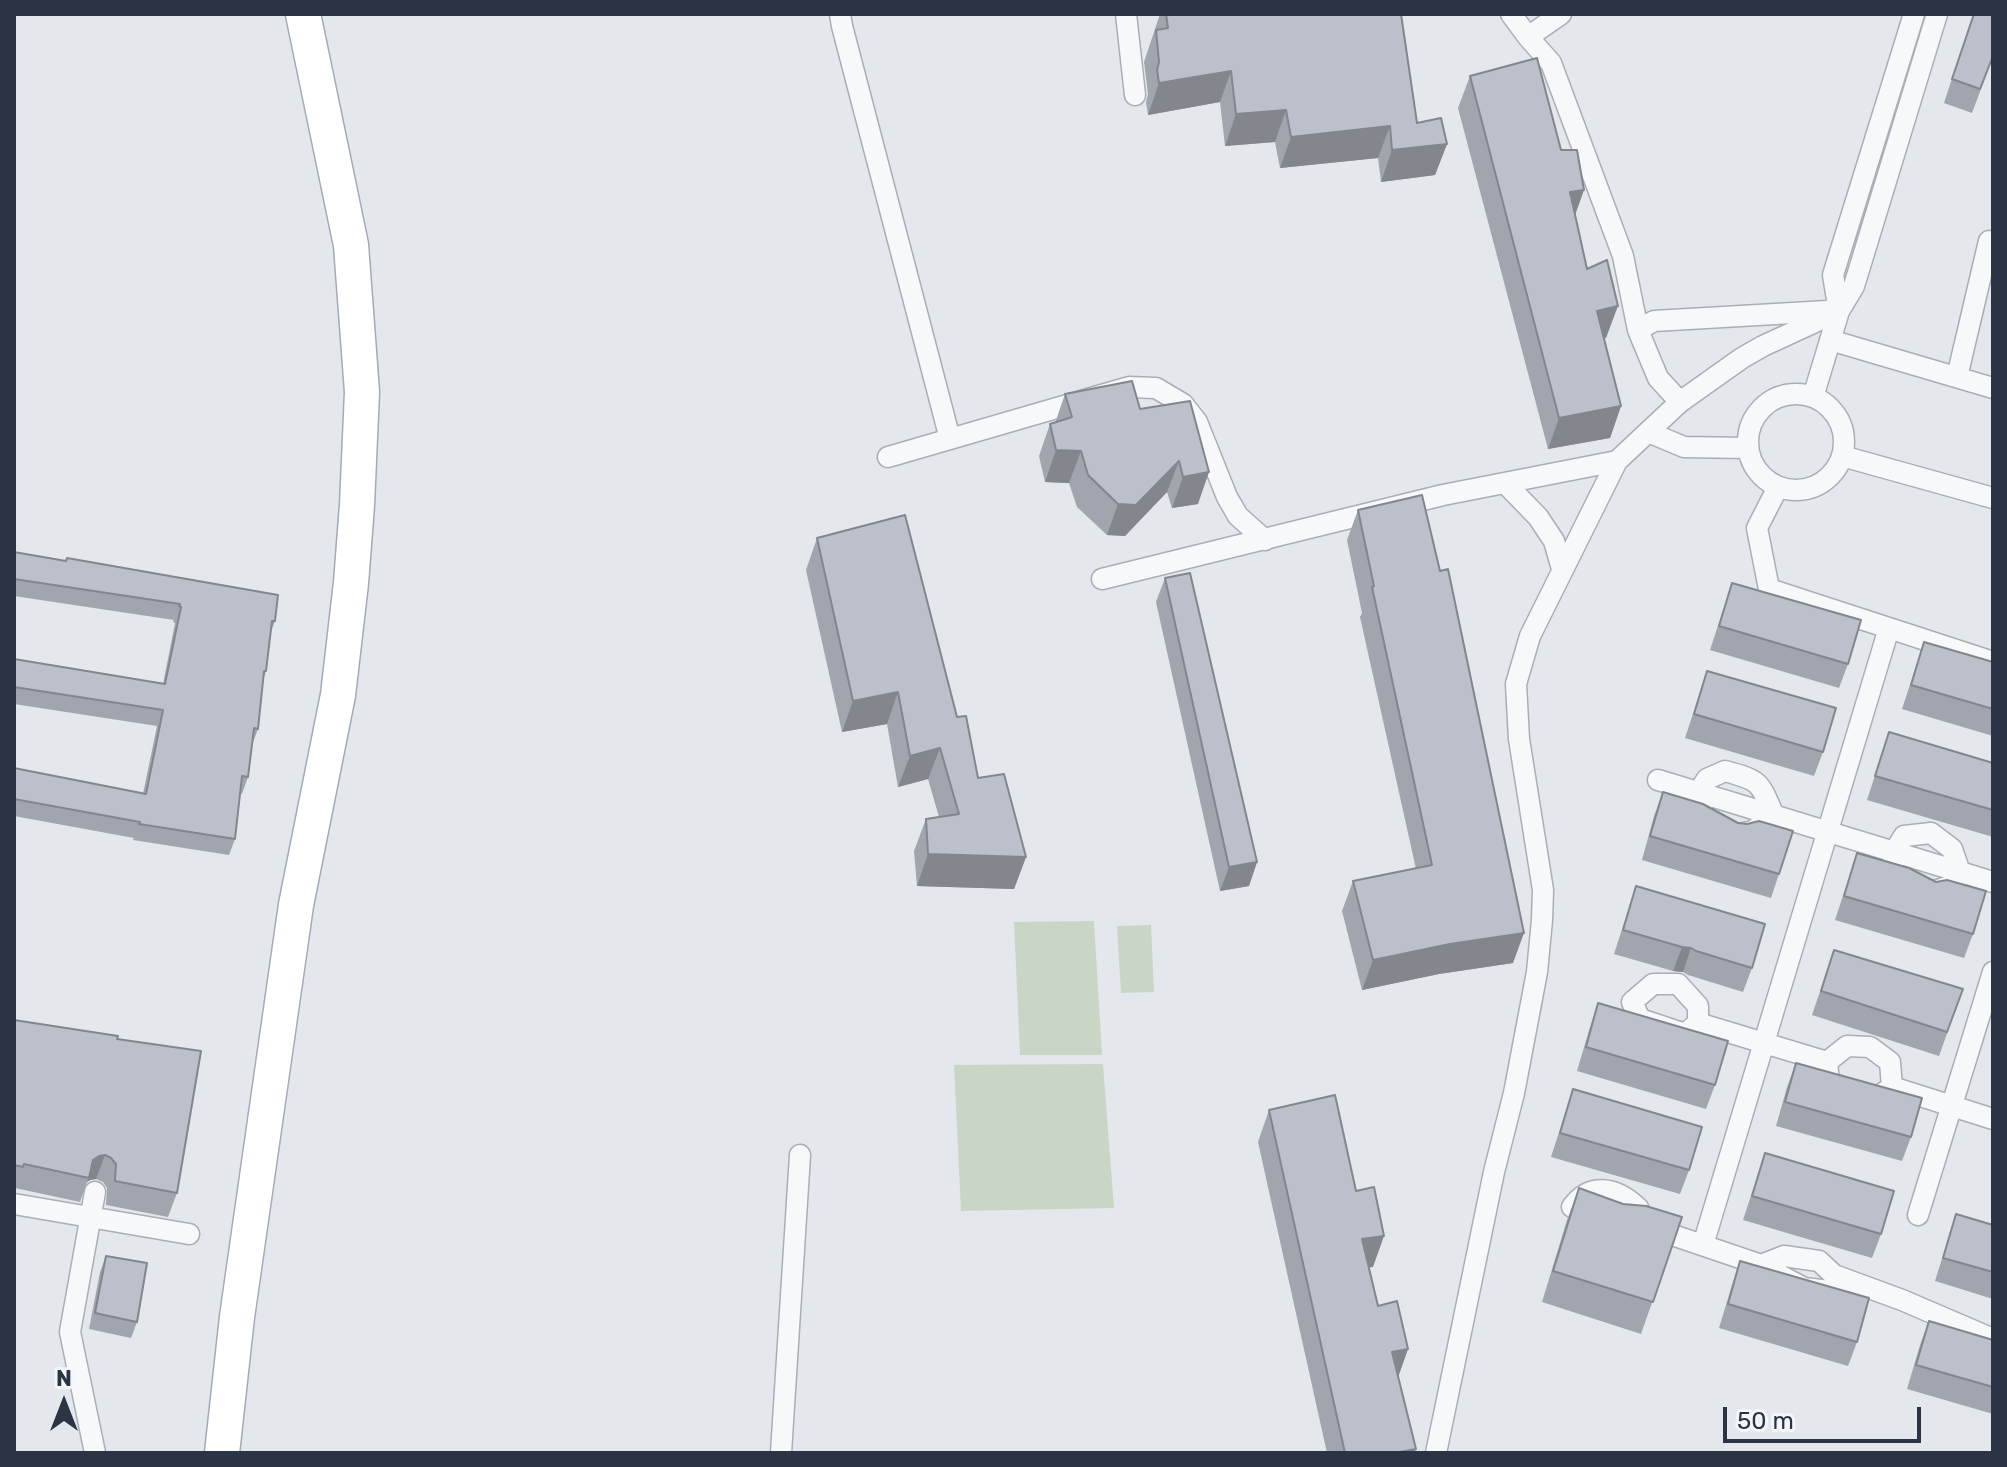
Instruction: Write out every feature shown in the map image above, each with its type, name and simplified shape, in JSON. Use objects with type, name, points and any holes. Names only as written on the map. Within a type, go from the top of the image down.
[{"type":"main road","points":[[222,1453],[237,1317],[296,905],[338,695],[357,505],[362,392],[351,245],[303,14]]},
{"type":"street","points":[[840,14],[950,439]]},
{"type":"street","points":[[1126,14],[1135,95]]},
{"type":"street","points":[[1511,14],[1551,63],[1623,256],[1638,330],[1658,378],[1680,402]]},
{"type":"street","points":[[1528,37],[1561,14]]},
{"type":"street","points":[[1839,311],[1833,275],[1914,14]]},
{"type":"street","points":[[1813,397],[1839,311],[1854,286],[1937,14]]},
{"type":"street","points":[[1957,377],[1989,241]]},
{"type":"street","points":[[1638,330],[1654,321],[1839,311]]},
{"type":"street","points":[[1436,1453],[1537,972],[1543,890],[1519,739],[1516,684],[1530,636],[1617,461],[1680,402],[1742,358],[1839,311]]},
{"type":"street","points":[[1830,340],[1993,388]]},
{"type":"street","points":[[888,457],[1129,387],[1156,388],[1183,404],[1197,422],[1227,497],[1238,516],[1265,540]]},
{"type":"street","points":[[1797,394],[1813,397],[1831,408],[1844,433],[1839,464],[1829,477],[1803,490],[1790,490],[1766,481],[1750,461],[1747,448],[1748,431],[1754,416],[1765,404],[1780,396],[1797,394]]},
{"type":"street","points":[[1648,432],[1684,447],[1747,448]]},
{"type":"street","points":[[1842,456],[1993,498]]},
{"type":"street","points":[[1102,579],[1443,495],[1617,461]]},
{"type":"street","points":[[1505,483],[1538,517],[1554,541],[1562,569]]},
{"type":"street","points":[[1778,487],[1757,528],[1769,589],[1993,662]]},
{"type":"street","points":[[1703,1245],[1889,628]]},
{"type":"street","points":[[1725,771],[1754,779],[1774,816],[1753,831],[1735,835],[1704,820],[1698,793],[1707,779],[1725,771]]},
{"type":"street","points":[[1658,780],[1993,882]]},
{"type":"street","points":[[1931,833],[1952,849],[1960,872],[1950,886],[1929,893],[1892,873],[1894,852],[1904,836],[1931,833]]},
{"type":"street","points":[[1918,1215],[1993,972]]},
{"type":"street","points":[[1698,1023],[1827,1062]]},
{"type":"street","points":[[1827,1062],[1847,1046],[1870,1047],[1890,1062],[1892,1087]]},
{"type":"street","points":[[1827,1062],[1829,1083],[1877,1097],[1892,1087]]},
{"type":"street","points":[[1892,1087],[1993,1119]]},
{"type":"street","points":[[781,1453],[800,1155]]},
{"type":"street","points":[[1586,1212],[1571,1207],[1583,1194],[1607,1189],[1628,1198],[1638,1208],[1637,1224]]},
{"type":"street","points":[[95,1192],[70,1332],[95,1453]]},
{"type":"street","points":[[14,1204],[189,1234]]},
{"type":"street","points":[[1616,1223],[1637,1224],[1761,1265],[1804,1288],[1838,1292],[1834,1275]]},
{"type":"street","points":[[1761,1265],[1784,1256],[1819,1261],[1834,1275],[1993,1339]]},
{"type":"green space","points":[[1094,921],[1102,1055],[1020,1055],[1014,922]]},
{"type":"green space","points":[[1151,925],[1154,992],[1121,993],[1117,926]]},
{"type":"green space","points":[[1103,1064],[1114,1208],[961,1211],[954,1065]]},
{"type":"building","points":[[1166,14],[1401,14],[1417,123],[1441,118],[1447,144],[1392,150],[1390,126],[1291,137],[1286,110],[1236,114],[1231,71],[1159,83],[1156,30],[1168,28]]},
{"type":"building","points":[[1974,14],[1993,14],[1993,56],[1980,89],[1952,79]]},
{"type":"building","points":[[1537,58],[1561,150],[1577,150],[1584,190],[1570,192],[1587,269],[1607,260],[1618,306],[1597,311],[1621,406],[1559,418],[1470,76]]},
{"type":"building","points":[[1132,381],[1140,409],[1190,401],[1209,472],[1183,477],[1179,461],[1136,505],[1118,504],[1088,475],[1081,451],[1056,450],[1050,424],[1072,417],[1065,394]]},
{"type":"building","points":[[1422,495],[1440,571],[1448,569],[1524,933],[1373,960],[1353,881],[1432,865],[1358,510]]},
{"type":"building","points":[[905,515],[957,717],[966,716],[978,778],[1004,774],[1026,857],[928,854],[926,819],[959,814],[940,748],[910,756],[898,692],[853,701],[817,538]]},
{"type":"building","points":[[14,552],[66,561],[67,558],[278,595],[264,671],[258,729],[254,728],[248,777],[242,776],[235,839],[14,799],[14,768],[146,794],[163,710],[14,687],[14,659],[165,684],[181,607],[180,604],[14,579]]},
{"type":"building","points":[[1190,573],[1257,862],[1229,867],[1165,578]]},
{"type":"building","points":[[1732,583],[1861,620],[1848,664],[1719,626]]},
{"type":"building","points":[[1924,642],[1993,662],[1993,709],[1911,685]]},
{"type":"building","points":[[1707,671],[1836,708],[1823,752],[1694,714]]},
{"type":"building","points":[[1889,732],[1993,763],[1993,810],[1875,776]]},
{"type":"building","points":[[1663,792],[1703,804],[1738,823],[1759,821],[1793,831],[1779,874],[1650,836]]},
{"type":"building","points":[[1857,853],[1909,868],[1936,882],[1947,880],[1986,891],[1973,934],[1844,896]]},
{"type":"building","points":[[1636,886],[1765,924],[1752,968],[1623,930]]},
{"type":"building","points":[[1834,950],[1963,989],[1947,1032],[1821,991]]},
{"type":"building","points":[[1598,1003],[1728,1041],[1715,1085],[1586,1047]]},
{"type":"building","points":[[14,1020],[201,1051],[177,1193],[115,1181],[116,1164],[105,1155],[93,1160],[89,1178],[24,1164],[23,1167],[14,1165]]},
{"type":"building","points":[[1796,1063],[1922,1098],[1911,1137],[1785,1102]]},
{"type":"building","points":[[1573,1089],[1702,1127],[1689,1170],[1560,1133]]},
{"type":"building","points":[[1335,1095],[1356,1191],[1374,1187],[1384,1236],[1362,1239],[1378,1306],[1397,1301],[1408,1349],[1392,1352],[1416,1449],[1394,1453],[1345,1453],[1269,1110]]},
{"type":"building","points":[[1765,1153],[1894,1191],[1881,1234],[1752,1196]]},
{"type":"building","points":[[1579,1188],[1623,1204],[1646,1206],[1682,1217],[1653,1302],[1553,1271]]},
{"type":"building","points":[[1956,1214],[1993,1225],[1993,1272],[1943,1258]]},
{"type":"building","points":[[106,1256],[147,1263],[137,1322],[95,1313]]},
{"type":"building","points":[[1740,1261],[1869,1298],[1857,1342],[1728,1304]]},
{"type":"building","points":[[1929,1321],[1993,1340],[1993,1387],[1916,1365]]}]
